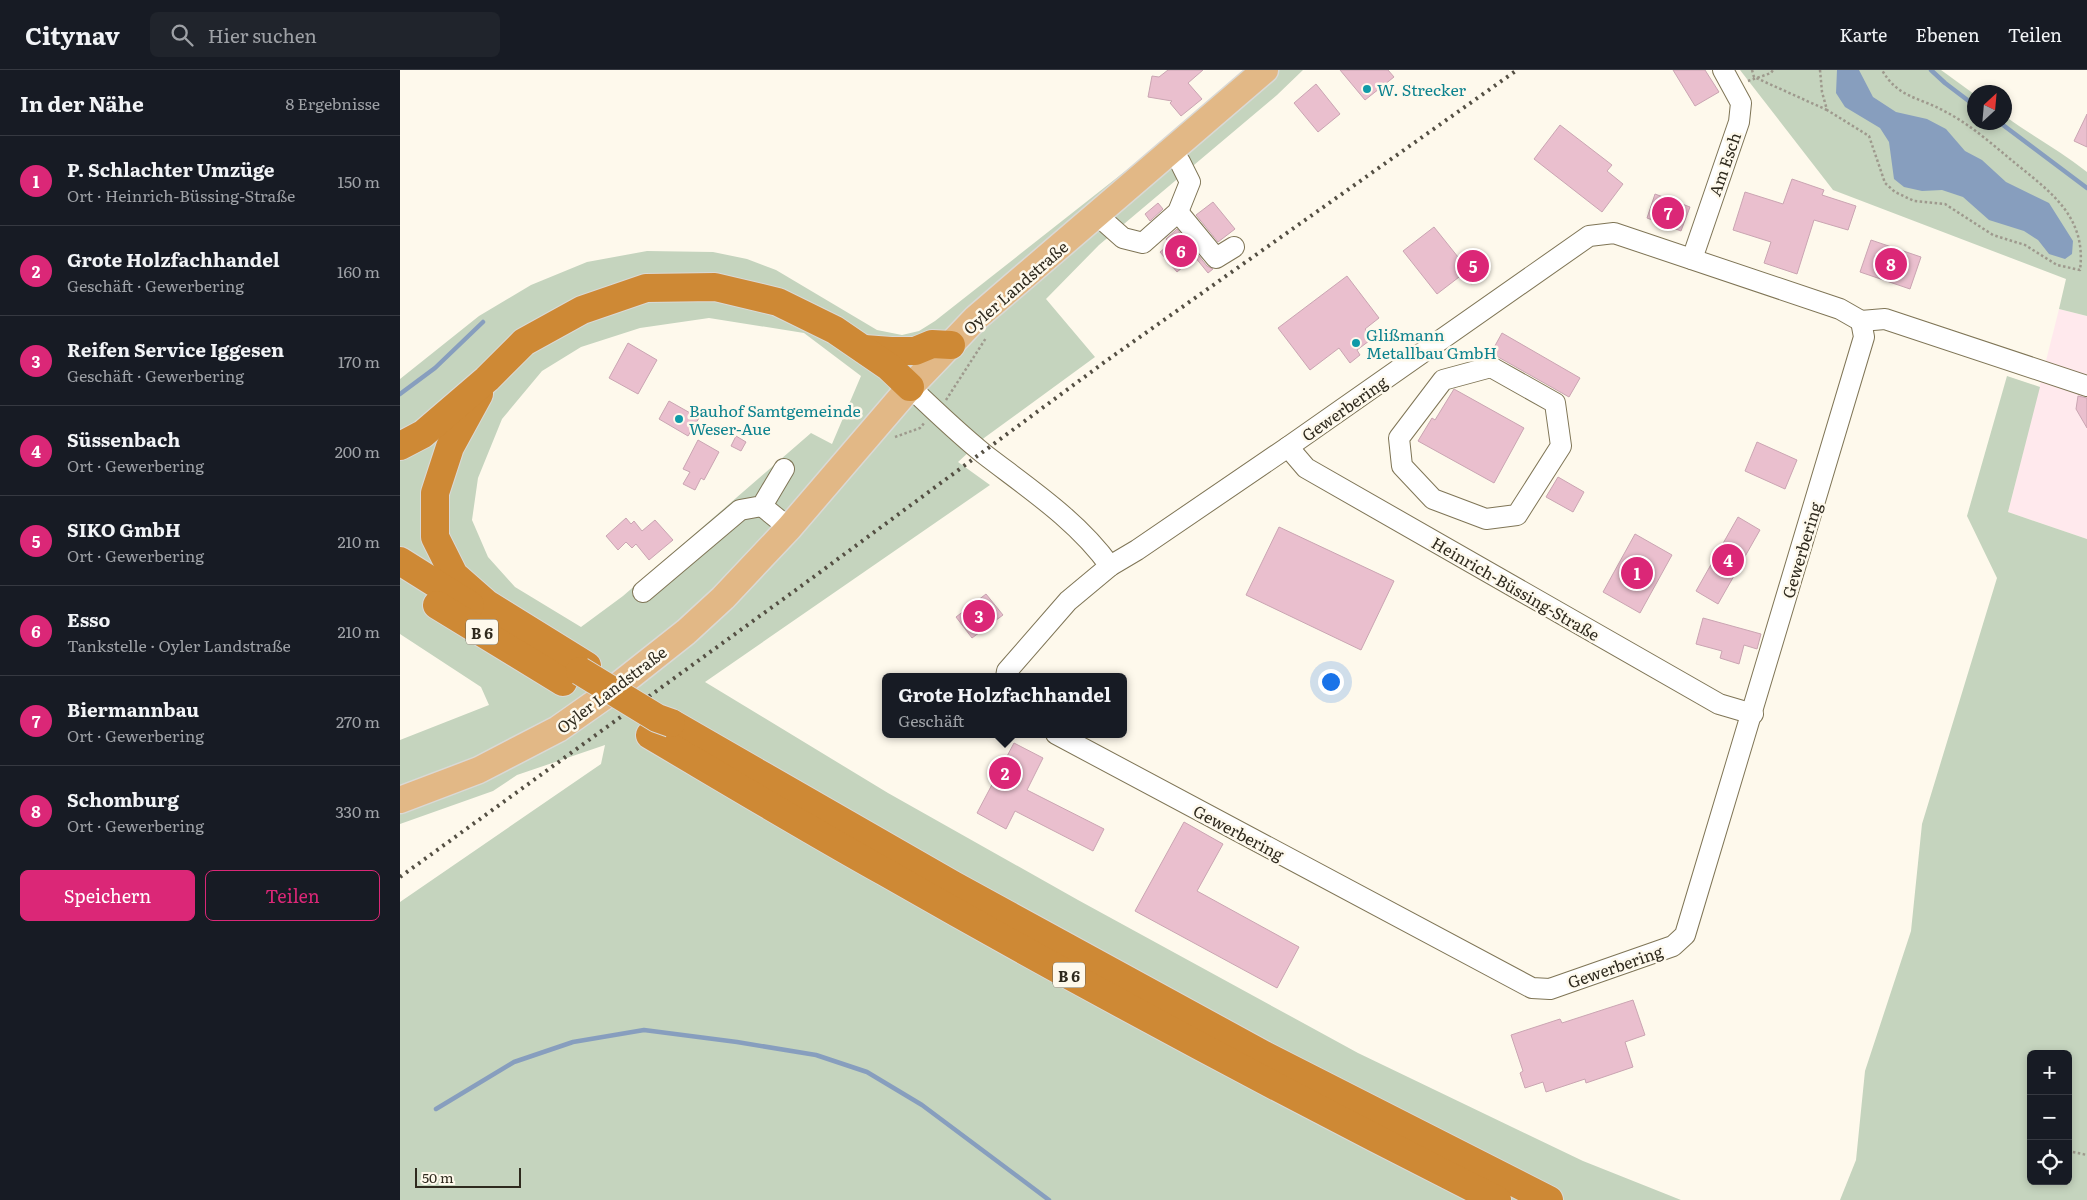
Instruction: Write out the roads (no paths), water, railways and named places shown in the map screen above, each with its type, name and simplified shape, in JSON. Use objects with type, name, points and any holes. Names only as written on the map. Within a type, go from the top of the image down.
[{"type":"highway","points":[[400,446],[423,434],[487,379],[524,342],[582,310],[646,288],[715,287],[778,302],[835,330],[889,367],[910,386]]},
{"type":"highway","points":[[863,348],[907,351],[932,344],[950,345]]},
{"type":"highway","points":[[487,379],[450,448],[435,493],[435,537],[454,576],[487,604],[577,673]]},
{"type":"highway","name":"B 6","points":[[400,561],[577,673]]},
{"type":"highway","name":"B 6","points":[[400,582],[577,673],[657,718],[661,729],[884,872],[1252,1074],[1497,1200]]},
{"type":"highway","name":"B 6","points":[[661,729],[953,885],[1264,1055],[1550,1200]]},
{"type":"main road","name":"Oyler Landstraße","points":[[400,800],[479,770],[558,729],[612,691],[686,632],[723,598],[789,528],[910,386],[976,318],[1052,255],[1096,214],[1265,70]]},
{"type":"street","name":"Am Esch","points":[[1692,260],[1739,122],[1741,103],[1723,70]]},
{"type":"street","points":[[1096,214],[1123,238],[1142,243],[1178,212],[1190,182],[1172,150]]},
{"type":"street","points":[[1178,212],[1216,258],[1234,247]]},
{"type":"street","name":"Gewerbering","points":[[1008,673],[1068,601],[1110,566],[1137,550],[1288,447],[1589,236],[1614,233],[1840,309],[1861,321],[1864,337],[1752,714],[1685,935],[1674,946],[1550,990],[1532,988],[1063,738]]},
{"type":"street","points":[[1861,321],[1884,319],[2087,386]]},
{"type":"street","points":[[1490,367],[1555,404],[1561,446],[1518,515],[1486,519],[1433,499],[1402,466],[1399,438],[1443,380],[1490,367]]},
{"type":"street","points":[[910,386],[936,413],[983,453],[1027,486],[1095,544],[1110,566]]},
{"type":"street","name":"Heinrich-Büssing-Straße","points":[[1288,447],[1306,468],[1331,483],[1719,704],[1752,714]]},
{"type":"street","points":[[643,592],[740,510],[762,506],[784,469]]},
{"type":"street","points":[[762,506],[789,528]]},
{"type":"water","points":[[1837,70],[1859,70],[1873,97],[1896,112],[1927,119],[1946,129],[1965,151],[1982,160],[2006,182],[2049,203],[2073,241],[2072,254],[2065,259],[2049,254],[2038,240],[2024,231],[1989,220],[1963,197],[1942,190],[1922,191],[1904,187],[1894,179],[1889,142],[1880,128],[1845,107],[1836,93]]},
{"type":"waterway","points":[[1931,70],[1967,100]]},
{"type":"waterway","points":[[2010,130],[2087,188]]},
{"type":"waterway","points":[[400,394],[435,368],[483,322]]},
{"type":"waterway","points":[[436,1109],[514,1062],[573,1042],[644,1030],[737,1042],[816,1055],[867,1072],[922,1105],[1049,1200]]},
{"type":"railway","points":[[400,877],[804,584],[1106,361],[1517,70]]},
{"type":"place","name":"W. Strecker","points":[[1367,89]]},
{"type":"place","name":"Biermannbau","points":[[1668,213]]},
{"type":"place","name":"Esso","points":[[1181,251]]},
{"type":"place","name":"Schomburg","points":[[1891,264]]},
{"type":"place","name":"SIKO GmbH","points":[[1473,266]]},
{"type":"place","name":"Glißmann Metallbau GmbH","points":[[1356,343]]},
{"type":"place","name":"Bauhof Samtgemeinde Weser-Aue","points":[[679,419]]},
{"type":"place","name":"Süssenbach","points":[[1728,560]]},
{"type":"place","name":"P. Schlachter Umzüge","points":[[1637,573]]},
{"type":"place","name":"Reifen Service Iggesen","points":[[979,616]]},
{"type":"place","name":"Grote Holzfachhandel","points":[[1005,773]]}]
